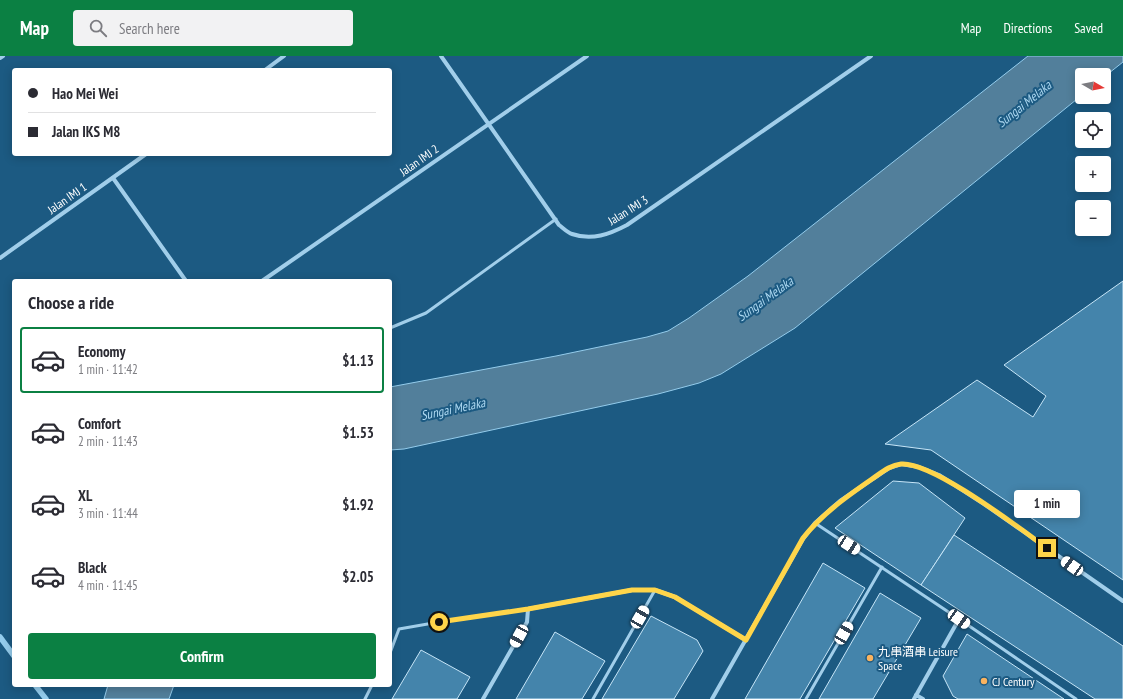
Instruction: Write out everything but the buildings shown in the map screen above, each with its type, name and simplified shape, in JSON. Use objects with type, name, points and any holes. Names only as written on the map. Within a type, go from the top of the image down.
[{"type":"street","points":[[268,68],[284,56]]},
{"type":"street","name":"Jalan IMJ 3","points":[[441,56],[559,225],[571,234],[587,237],[600,237],[615,231],[640,216],[871,56]]},
{"type":"street","name":"Jalan IMJ 2","points":[[265,279],[587,56]]},
{"type":"street","name":"Jalan IMJ 1","points":[[0,258],[143,156]]},
{"type":"street","points":[[113,178],[185,279]]},
{"type":"street","points":[[712,699],[803,538],[815,524],[840,501],[888,468],[901,464],[919,467],[939,475],[984,504],[1123,601]]},
{"type":"street","points":[[484,699],[527,622],[528,609],[632,590],[655,590],[675,597],[746,640]]},
{"type":"street","points":[[923,699],[915,697],[959,619]]},
{"type":"lane","points":[[392,327],[426,312],[556,220]]},
{"type":"lane","points":[[815,524],[882,567],[1076,699]]},
{"type":"lane","points":[[806,699],[882,567]]},
{"type":"lane","points":[[593,699],[655,590]]},
{"type":"lane","points":[[392,648],[399,629],[528,609]]},
{"type":"lane","points":[[365,699],[371,687]]},
{"type":"water","name":"Sungai Melaka","points":[[1028,56],[1123,56],[1123,62],[1111,71],[1111,68],[1075,68],[1075,101],[795,328],[721,374],[699,383],[658,394],[404,449],[392,450],[392,387],[556,356],[647,337],[668,331],[748,276]]},
{"type":"water","points":[[107,687],[173,687],[169,699],[104,699]]},
{"type":"waterway","points":[[0,637],[12,653]]},
{"type":"waterway","points":[[37,687],[46,699]]},
{"type":"place","name":"九串酒串 Leisure Space","points":[[870,658]]},
{"type":"place","name":"CJ Century","points":[[984,681]]},
{"type":"route","points":[[439,622],[486,616],[632,590],[655,590],[675,597],[746,640],[803,538],[815,524],[840,501],[888,468],[901,464],[919,467],[939,475],[1047,548]]}]
